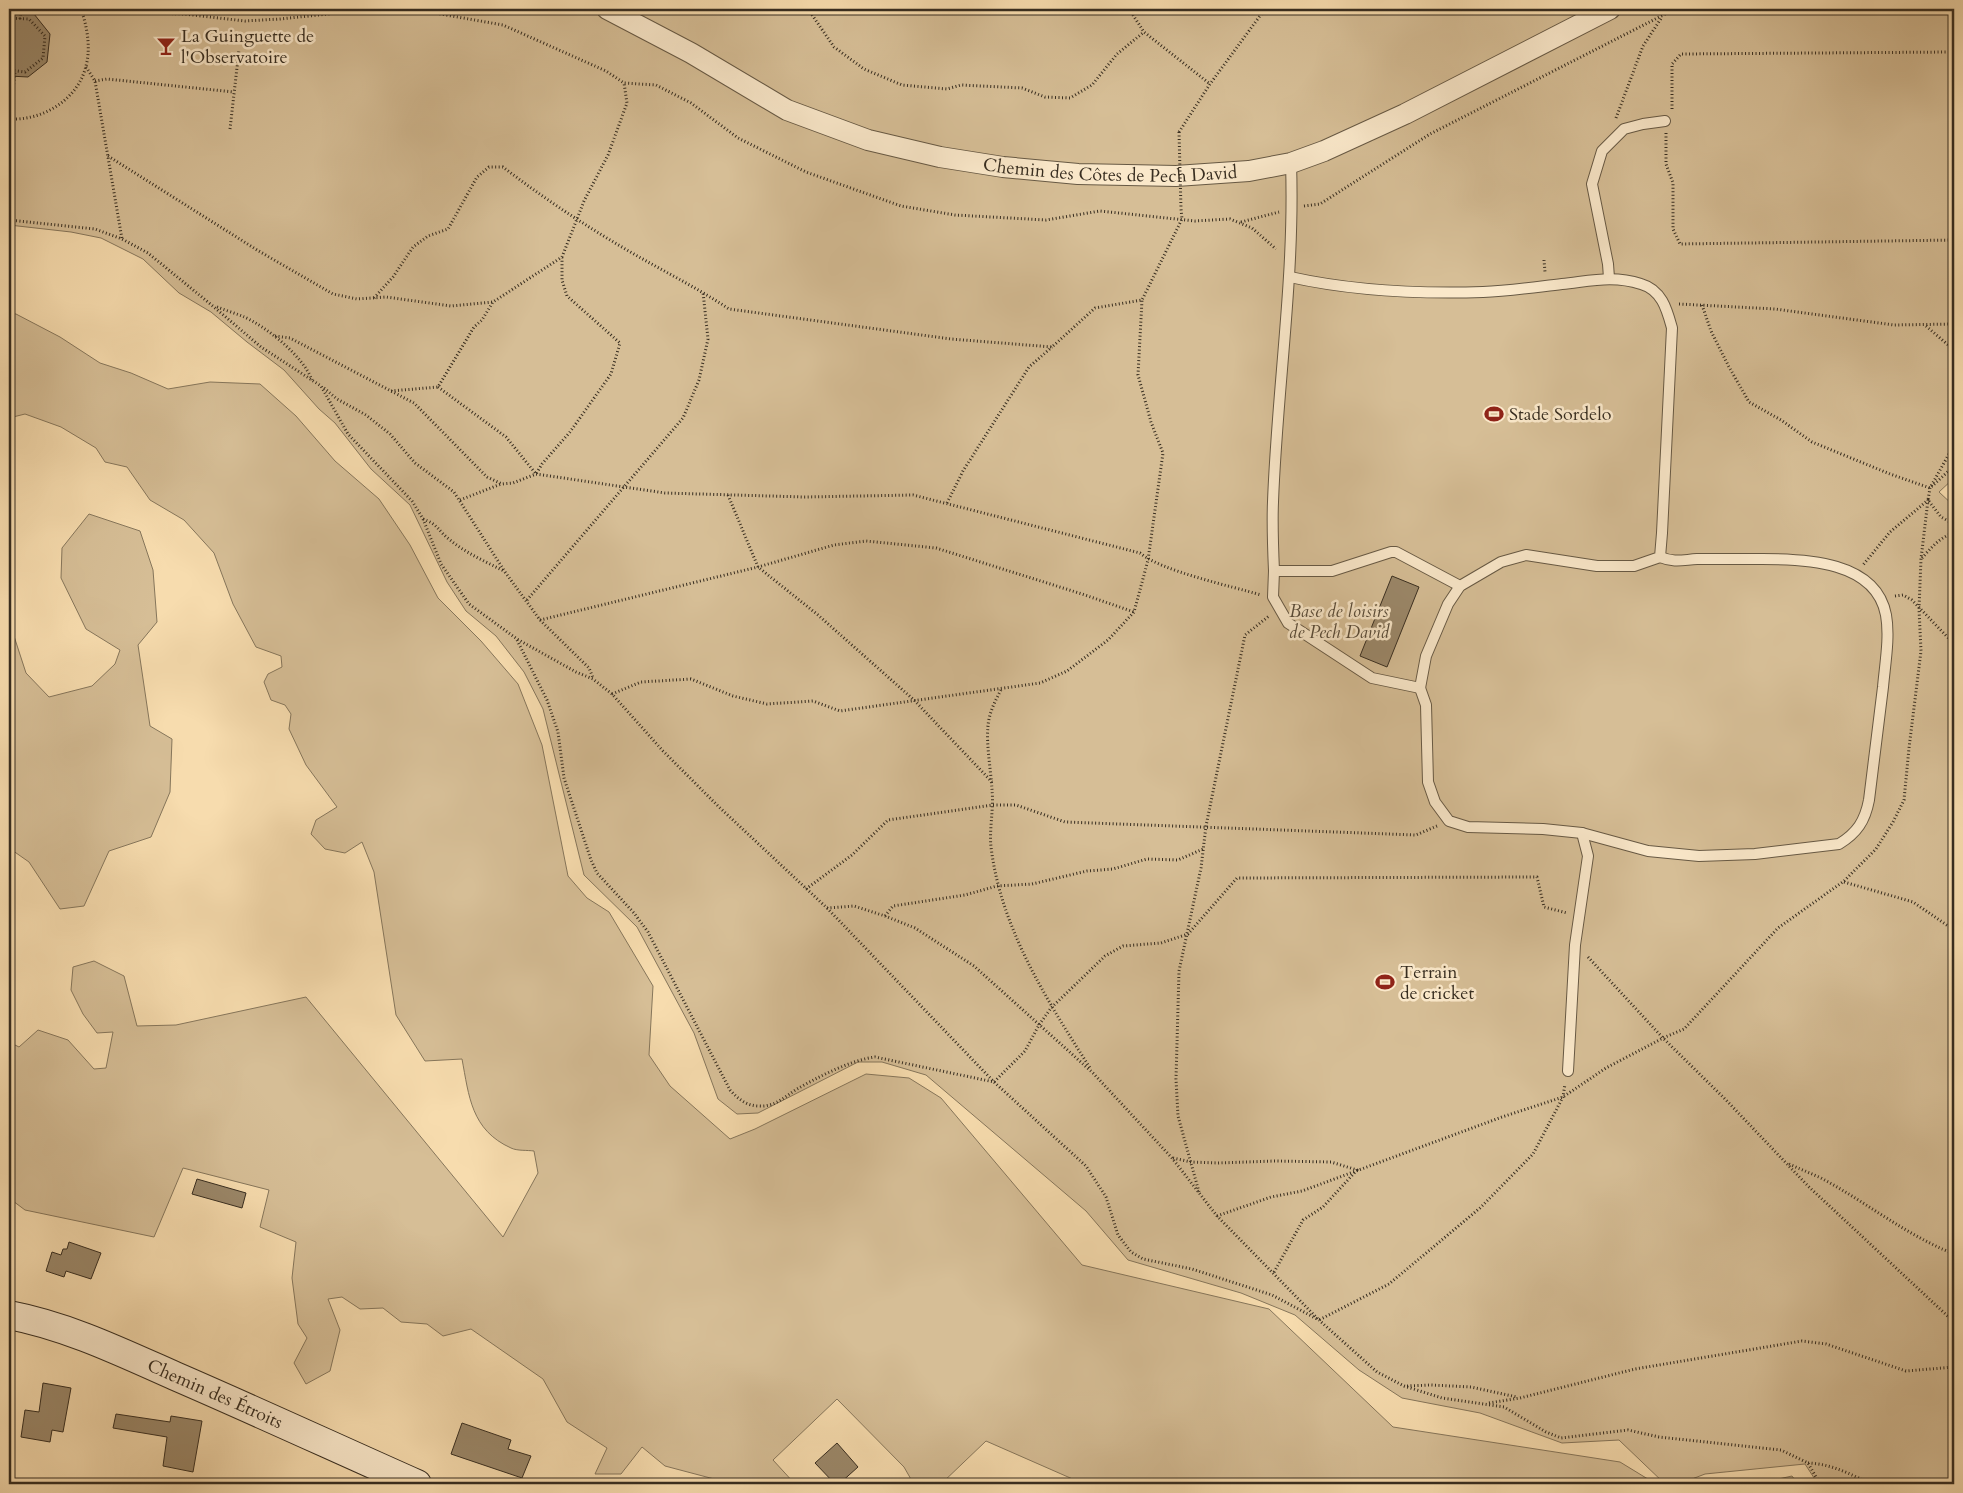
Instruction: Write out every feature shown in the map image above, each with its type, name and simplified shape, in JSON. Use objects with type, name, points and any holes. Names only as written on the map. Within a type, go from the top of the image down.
[{"type":"main road","name":"Chemin des Étroits","points":[[9,1314],[74,1333],[276,1420],[417,1484]]},
{"type":"street","name":"Chemin des Côtes de Pech David","points":[[607,9],[691,53],[787,110],[868,140],[940,157],[1003,167],[1078,174],[1176,176],[1249,171],[1291,163],[1324,151],[1405,114],[1610,9]]},
{"type":"lane","points":[[1609,278],[1608,264],[1592,184],[1602,151],[1624,129],[1665,121]]},
{"type":"lane","points":[[1291,163],[1290,277],[1273,503],[1273,598],[1288,623],[1372,678],[1420,688]]},
{"type":"lane","points":[[1290,277],[1312,282],[1386,292],[1483,292],[1609,278],[1643,284],[1656,292],[1666,306],[1672,328],[1660,558]]},
{"type":"lane","points":[[1274,571],[1332,571],[1396,552],[1460,586]]},
{"type":"lane","points":[[1526,555],[1597,566],[1634,566],[1660,558],[1672,562],[1695,559],[1798,559],[1821,563],[1856,574],[1867,582],[1879,596],[1886,613],[1888,628],[1870,800],[1866,816],[1858,829],[1850,837],[1839,844],[1755,854],[1699,856],[1648,851],[1582,833],[1543,829],[1468,826],[1450,821],[1435,802],[1428,782],[1426,705],[1420,688],[1426,656],[1448,604],[1460,586],[1501,562],[1526,555]]},
{"type":"lane","points":[[1568,1071],[1575,945],[1588,856],[1582,833]]},
{"type":"path","points":[[20,18],[21,9]]},
{"type":"path","points":[[15,71],[10,119],[42,114],[59,105],[72,92],[86,67],[87,38],[81,9]]},
{"type":"path","points":[[108,9],[121,12],[184,14],[245,21],[376,9]]},
{"type":"path","points":[[412,9],[503,24],[606,71],[624,83],[656,85],[691,103],[738,138],[806,172],[901,206],[955,215],[1046,220],[1100,211],[1195,221],[1230,219],[1252,228],[1274,248],[1291,252]]},
{"type":"path","points":[[808,9],[834,46],[864,69],[902,85],[947,89],[961,85],[1022,88],[1045,97],[1070,98],[1092,85],[1117,54],[1144,32]]},
{"type":"path","points":[[1129,9],[1144,32],[1210,84]]},
{"type":"path","points":[[612,694],[641,682],[692,679],[733,696],[767,704],[813,701],[840,710],[1001,690],[1040,683],[1067,672],[1108,640],[1134,612],[1148,560],[1163,453],[1151,422],[1138,375],[1142,300],[1182,219],[1179,132],[1210,84],[1265,9]]},
{"type":"path","points":[[1241,222],[1292,208],[1320,204],[1430,134],[1675,9]]},
{"type":"path","points":[[1602,151],[1643,46],[1662,16]]},
{"type":"path","points":[[9,18],[30,19],[44,36],[43,58],[26,72],[9,70]]},
{"type":"path","points":[[230,129],[239,50]]},
{"type":"path","points":[[1954,54],[1952,52],[1681,54],[1672,64],[1672,114],[1665,121],[1666,164],[1673,183],[1673,229],[1680,244],[1954,240]]},
{"type":"path","points":[[86,67],[95,81],[122,238]]},
{"type":"path","points":[[95,81],[107,79],[234,92]]},
{"type":"path","points":[[536,474],[542,464],[570,432],[611,374],[620,343],[567,296],[562,280],[562,257],[584,201],[608,155],[627,103],[624,83]]},
{"type":"path","points":[[108,156],[257,250],[333,294],[357,299],[386,297],[451,306],[493,302]]},
{"type":"path","points":[[374,298],[393,277],[413,247],[428,236],[448,229],[477,177],[490,167],[503,167],[578,219],[626,249],[704,292],[729,309],[951,339],[1052,347]]},
{"type":"path","points":[[9,220],[95,230],[122,238],[148,253],[261,346],[321,386],[337,399],[366,415],[390,434],[415,463],[454,492],[505,572],[540,620],[589,668],[593,678]]},
{"type":"path","points":[[438,387],[474,327],[482,320],[493,302],[562,257]]},
{"type":"path","points":[[527,600],[683,418],[699,380],[708,339],[704,292]]},
{"type":"path","points":[[947,503],[963,471],[1029,367],[1094,308],[1142,300]]},
{"type":"path","points":[[1666,306],[1677,304],[1775,309],[1894,325],[1954,324]]},
{"type":"path","points":[[1702,305],[1715,340],[1728,367],[1750,402],[1781,420],[1812,442],[1930,488]]},
{"type":"path","points":[[214,306],[244,317],[275,336],[309,370],[312,380]]},
{"type":"path","points":[[1925,325],[1954,350]]},
{"type":"path","points":[[275,336],[290,338],[414,402],[487,477],[502,484]]},
{"type":"path","points":[[321,386],[348,434],[412,501],[422,519],[441,564],[469,604],[517,639],[576,672],[593,678],[612,694],[663,751],[718,806],[827,908],[994,1082],[1086,1166],[1106,1197],[1118,1235],[1131,1252],[1143,1259],[1192,1269],[1256,1289],[1272,1295],[1319,1320]]},
{"type":"path","points":[[390,391],[438,387],[506,437],[536,474]]},
{"type":"path","points":[[1217,1216],[1271,1197],[1302,1191],[1502,1117],[1562,1097],[1606,1068],[1662,1038],[1684,1029],[1778,928],[1844,882],[1876,849],[1904,800],[1921,651],[1919,609],[1921,559],[1928,500],[1930,488],[1954,445]]},
{"type":"path","points":[[1930,488],[1954,466]]},
{"type":"path","points":[[460,500],[502,484],[513,483],[536,474],[665,493],[805,497],[913,495],[1059,534],[1140,553],[1148,560],[1273,598],[1269,616],[1245,635],[1206,826],[1188,934],[1179,971],[1176,1079],[1178,1116],[1199,1192]]},
{"type":"path","points":[[728,495],[758,567],[818,615],[914,700],[992,782]]},
{"type":"path","points":[[1928,500],[1941,516],[1954,524]]},
{"type":"path","points":[[1856,574],[1890,532],[1928,500]]},
{"type":"path","points":[[422,519],[433,522],[449,539],[470,554],[505,572]]},
{"type":"path","points":[[1921,559],[1934,545],[1954,533]]},
{"type":"path","points":[[540,620],[758,567],[834,545],[866,541],[936,548],[1134,612]]},
{"type":"path","points":[[1879,596],[1904,595],[1912,600],[1954,644]]},
{"type":"path","points":[[517,639],[547,700],[558,732],[564,778],[583,840],[597,872],[634,913],[648,932],[730,1090],[736,1096],[750,1105],[768,1106],[797,1089],[843,1067],[866,1058],[875,1057],[994,1082]]},
{"type":"path","points":[[1001,690],[994,703],[988,726],[993,805],[990,845],[997,886],[1014,933],[1051,1008],[1093,1073]]},
{"type":"path","points":[[806,889],[852,855],[888,820],[993,805],[1016,805],[1065,822],[1416,834],[1450,821]]},
{"type":"path","points":[[884,916],[893,906],[964,895],[997,886],[1032,884],[1087,871],[1113,869],[1147,859],[1178,860],[1203,849]]},
{"type":"path","points":[[994,1082],[1026,1051],[1039,1024],[1051,1008],[1105,956],[1123,946],[1161,943],[1188,934],[1236,878],[1537,877],[1544,907],[1579,916]]},
{"type":"path","points":[[1844,882],[1913,902],[1954,930]]},
{"type":"path","points":[[827,908],[854,906],[915,928],[974,966],[1093,1073],[1172,1158],[1217,1216],[1319,1320],[1377,1372],[1404,1386],[1442,1398],[1504,1407],[1546,1432],[1561,1438],[1628,1430],[1659,1437],[1781,1450],[1808,1463],[1824,1464],[1846,1472],[1870,1484]]},
{"type":"path","points":[[1575,945],[1583,950],[1662,1038],[1726,1100],[1822,1200],[1954,1322]]},
{"type":"path","points":[[1319,1320],[1389,1284],[1480,1208],[1533,1154],[1562,1097],[1568,1071]]},
{"type":"path","points":[[1172,1158],[1191,1162],[1331,1162],[1357,1170]]},
{"type":"path","points":[[1786,1163],[1821,1178],[1893,1223],[1954,1254]]},
{"type":"path","points":[[1273,1274],[1303,1220],[1323,1207],[1357,1170]]},
{"type":"path","points":[[1485,1404],[1520,1398],[1635,1369],[1802,1341],[1826,1344],[1906,1371],[1954,1367]]},
{"type":"path","points":[[1404,1386],[1471,1387],[1520,1398]]},
{"type":"path","points":[[1808,1463],[1820,1484]]},
{"type":"green space","name":"Base de loisirs de Pech David","points":[[9,9],[1954,9],[1954,478],[1939,492],[1954,506],[1954,1484],[1818,1484],[1805,1464],[1705,1474],[1679,1484],[1665,1484],[1619,1440],[1562,1443],[1480,1413],[1402,1398],[1359,1370],[1295,1315],[1241,1293],[1128,1260],[1086,1211],[926,1075],[882,1062],[858,1062],[758,1113],[737,1114],[718,1099],[694,1033],[637,927],[584,875],[543,709],[524,672],[496,636],[466,611],[447,582],[410,505],[371,469],[335,423],[319,409],[284,370],[211,312],[179,293],[143,259],[101,238],[71,232],[9,225]]},
{"type":"green space","points":[[9,313],[16,314],[60,337],[100,363],[131,373],[168,389],[210,382],[260,384],[296,416],[335,461],[379,499],[410,545],[438,598],[481,641],[518,684],[542,745],[568,876],[587,898],[609,912],[653,986],[649,1055],[670,1086],[730,1139],[755,1129],[866,1074],[909,1078],[941,1098],[1082,1265],[1269,1309],[1393,1427],[1620,1462],[1656,1484],[1084,1484],[986,1441],[941,1484],[908,1484],[912,1481],[904,1467],[837,1399],[773,1460],[795,1484],[733,1484],[665,1466],[642,1447],[621,1474],[595,1474],[607,1448],[567,1422],[543,1379],[471,1329],[443,1336],[427,1324],[401,1322],[383,1308],[360,1309],[342,1297],[328,1299],[340,1330],[330,1371],[306,1384],[294,1363],[307,1338],[298,1324],[292,1278],[296,1242],[260,1227],[269,1190],[183,1168],[154,1237],[25,1210],[9,1198],[9,1042],[19,1047],[38,1030],[68,1040],[94,1069],[106,1068],[113,1032],[97,1033],[83,1014],[71,990],[73,967],[94,961],[124,976],[137,1026],[176,1025],[306,997],[503,1237],[538,1173],[534,1151],[511,1148],[487,1132],[480,1122],[470,1099],[462,1059],[425,1061],[396,1015],[374,872],[362,842],[345,853],[325,849],[311,834],[316,820],[337,807],[306,765],[289,729],[291,714],[285,705],[271,700],[264,682],[268,674],[282,667],[281,656],[256,647],[233,604],[214,553],[184,520],[150,500],[127,467],[105,462],[96,448],[61,427],[25,414],[9,418]]},
{"type":"green space","points":[[89,514],[140,531],[153,570],[157,622],[138,645],[150,726],[172,739],[170,792],[151,837],[109,851],[84,906],[60,909],[29,862],[9,848],[9,627],[12,630],[26,673],[49,697],[92,686],[115,664],[120,650],[86,629],[61,578],[62,548]]},
{"type":"green space","points":[[1792,1476],[1798,1484],[1756,1484]]},
{"type":"building","points":[[9,11],[34,14],[50,34],[47,62],[28,77],[9,76]]},
{"type":"building","points":[[1392,576],[1419,587],[1387,667],[1360,656]]},
{"type":"building","points":[[197,1179],[246,1193],[242,1208],[192,1194]]},
{"type":"building","points":[[69,1242],[101,1253],[91,1279],[66,1271],[64,1277],[46,1271],[52,1252],[61,1255],[63,1249],[67,1249]]},
{"type":"building","points":[[43,1383],[71,1388],[63,1432],[52,1430],[50,1442],[21,1437],[25,1410],[39,1412]]},
{"type":"building","points":[[116,1414],[170,1422],[171,1416],[202,1421],[193,1472],[163,1466],[167,1437],[113,1428]]},
{"type":"building","points":[[462,1423],[511,1440],[508,1449],[531,1456],[522,1478],[451,1454]]},
{"type":"building","points":[[837,1443],[858,1467],[839,1484],[835,1484],[815,1463]]},
{"type":"place","name":"La Guinguette de l'Observatoire","points":[[166,46]]},
{"type":"place","name":"Stade Sordelo","points":[[1494,414]]},
{"type":"place","name":"Terrain de cricket","points":[[1385,982]]}]
